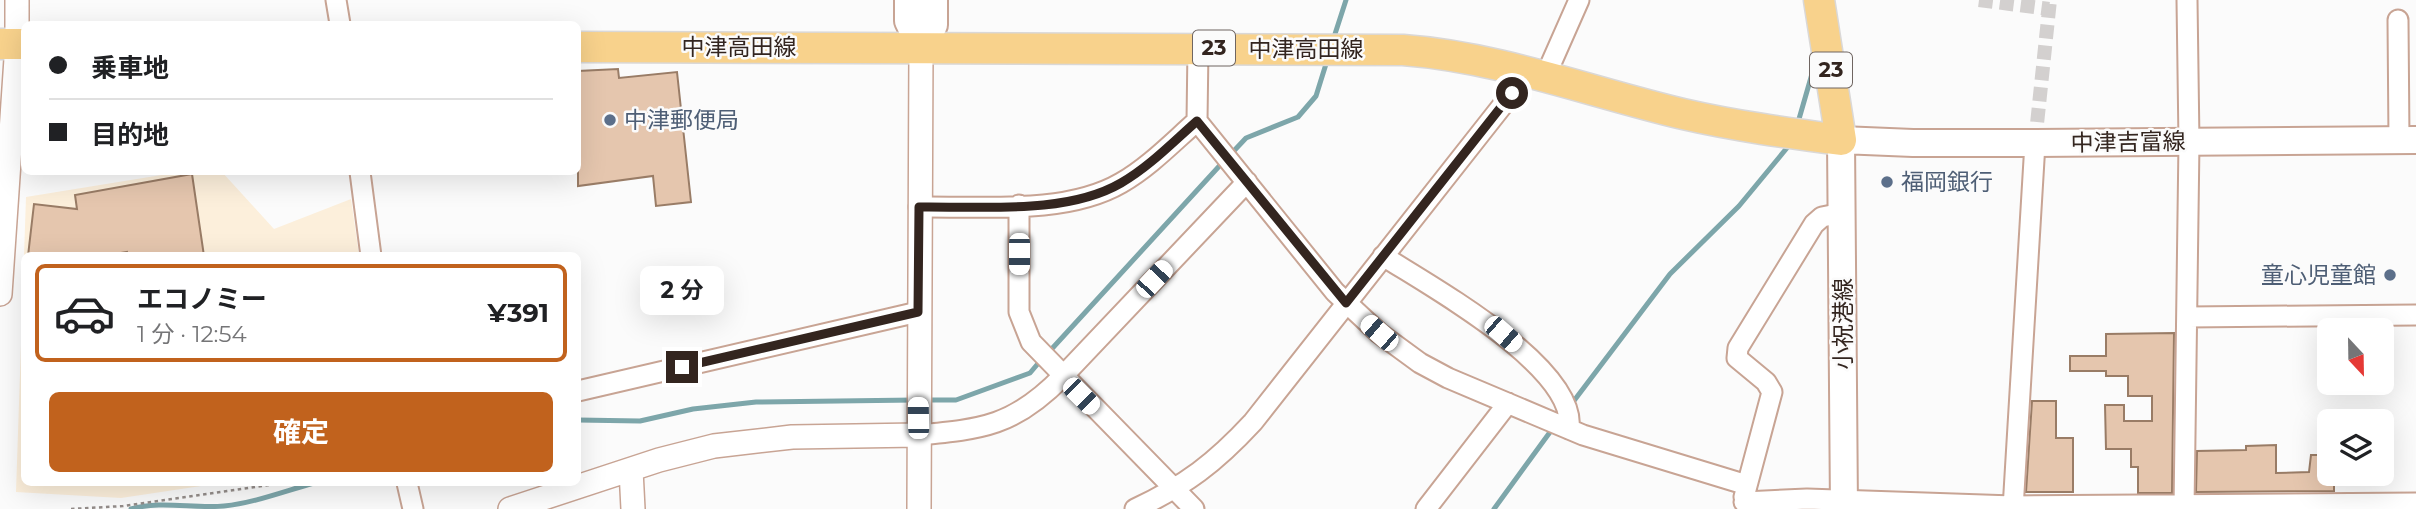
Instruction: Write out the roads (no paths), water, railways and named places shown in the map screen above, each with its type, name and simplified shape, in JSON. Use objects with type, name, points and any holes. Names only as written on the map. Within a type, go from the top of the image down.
[{"type":"main road","points":[[908,0],[908,21],[921,48]]},
{"type":"main road","points":[[921,48],[934,25],[934,0]]},
{"type":"main road","name":"23","points":[[1819,0],[1841,140]]},
{"type":"main road","name":"中津高田線","points":[[581,47],[1416,51],[1468,57],[1683,114],[1765,130],[1841,140]]},
{"type":"main road","name":"中津吉富線","points":[[1841,140],[2035,143],[2407,140]]},
{"type":"main road","name":"小祝港線","points":[[1841,140],[1844,505]]},
{"type":"street","points":[[0,294],[17,0]]},
{"type":"street","points":[[336,0],[340,21]]},
{"type":"street","points":[[1135,509],[1202,471],[1231,445],[1268,403],[1383,256],[1536,75],[1579,0]]},
{"type":"street","points":[[2184,507],[2188,317],[2187,0]]},
{"type":"street","points":[[2398,20],[2407,140]]},
{"type":"street","points":[[919,509],[921,48]]},
{"type":"street","points":[[1198,48],[1197,121],[1346,303],[1379,333],[1420,363],[1448,378],[1744,498],[1844,505],[2013,507],[2416,503]]},
{"type":"street","points":[[919,207],[1065,203],[1107,190],[1145,167],[1197,121]]},
{"type":"street","points":[[2013,507],[2035,143]]},
{"type":"street","points":[[360,175],[370,252]]},
{"type":"street","points":[[510,509],[686,452],[764,439],[918,435],[993,425],[1025,409],[1062,377],[1247,182]]},
{"type":"street","points":[[1019,205],[1018,302],[1022,324],[1031,342],[1062,377],[1194,509]]},
{"type":"street","points":[[1744,498],[1772,392],[1766,382],[1737,358],[1738,348],[1814,224],[1822,217],[1842,213]]},
{"type":"street","points":[[1383,256],[1486,321],[1519,348],[1558,392],[1569,415],[1569,429]]},
{"type":"street","points":[[581,390],[918,312]]},
{"type":"street","points":[[2188,317],[2416,315]]},
{"type":"street","points":[[1426,509],[1508,403]]},
{"type":"street","points":[[631,470],[633,509]]},
{"type":"street","points":[[408,486],[413,509]]},
{"type":"waterway","points":[[1335,34],[1346,0]]},
{"type":"waterway","points":[[1799,119],[1816,60]]},
{"type":"waterway","points":[[1230,155],[1246,138],[1298,117],[1316,96],[1326,64]]},
{"type":"waterway","points":[[1570,406],[1670,274],[1739,206],[1791,143]]},
{"type":"waterway","points":[[1048,353],[1223,162]]},
{"type":"waterway","points":[[925,400],[956,400],[1030,373],[1041,360]]},
{"type":"waterway","points":[[581,420],[640,421],[693,409],[756,402],[915,400]]},
{"type":"waterway","points":[[1494,509],[1553,428]]},
{"type":"waterway","points":[[131,509],[154,505],[212,507],[235,504],[304,486]]},
{"type":"tunnel","points":[[1979,0],[2049,9]]},
{"type":"tunnel","points":[[2035,143],[2050,0]]},
{"type":"place","name":"中津郵便局","points":[[610,120]]},
{"type":"place","name":"福岡銀行","points":[[1887,182]]},
{"type":"place","name":"童心児童館","points":[[2390,275]]}]
